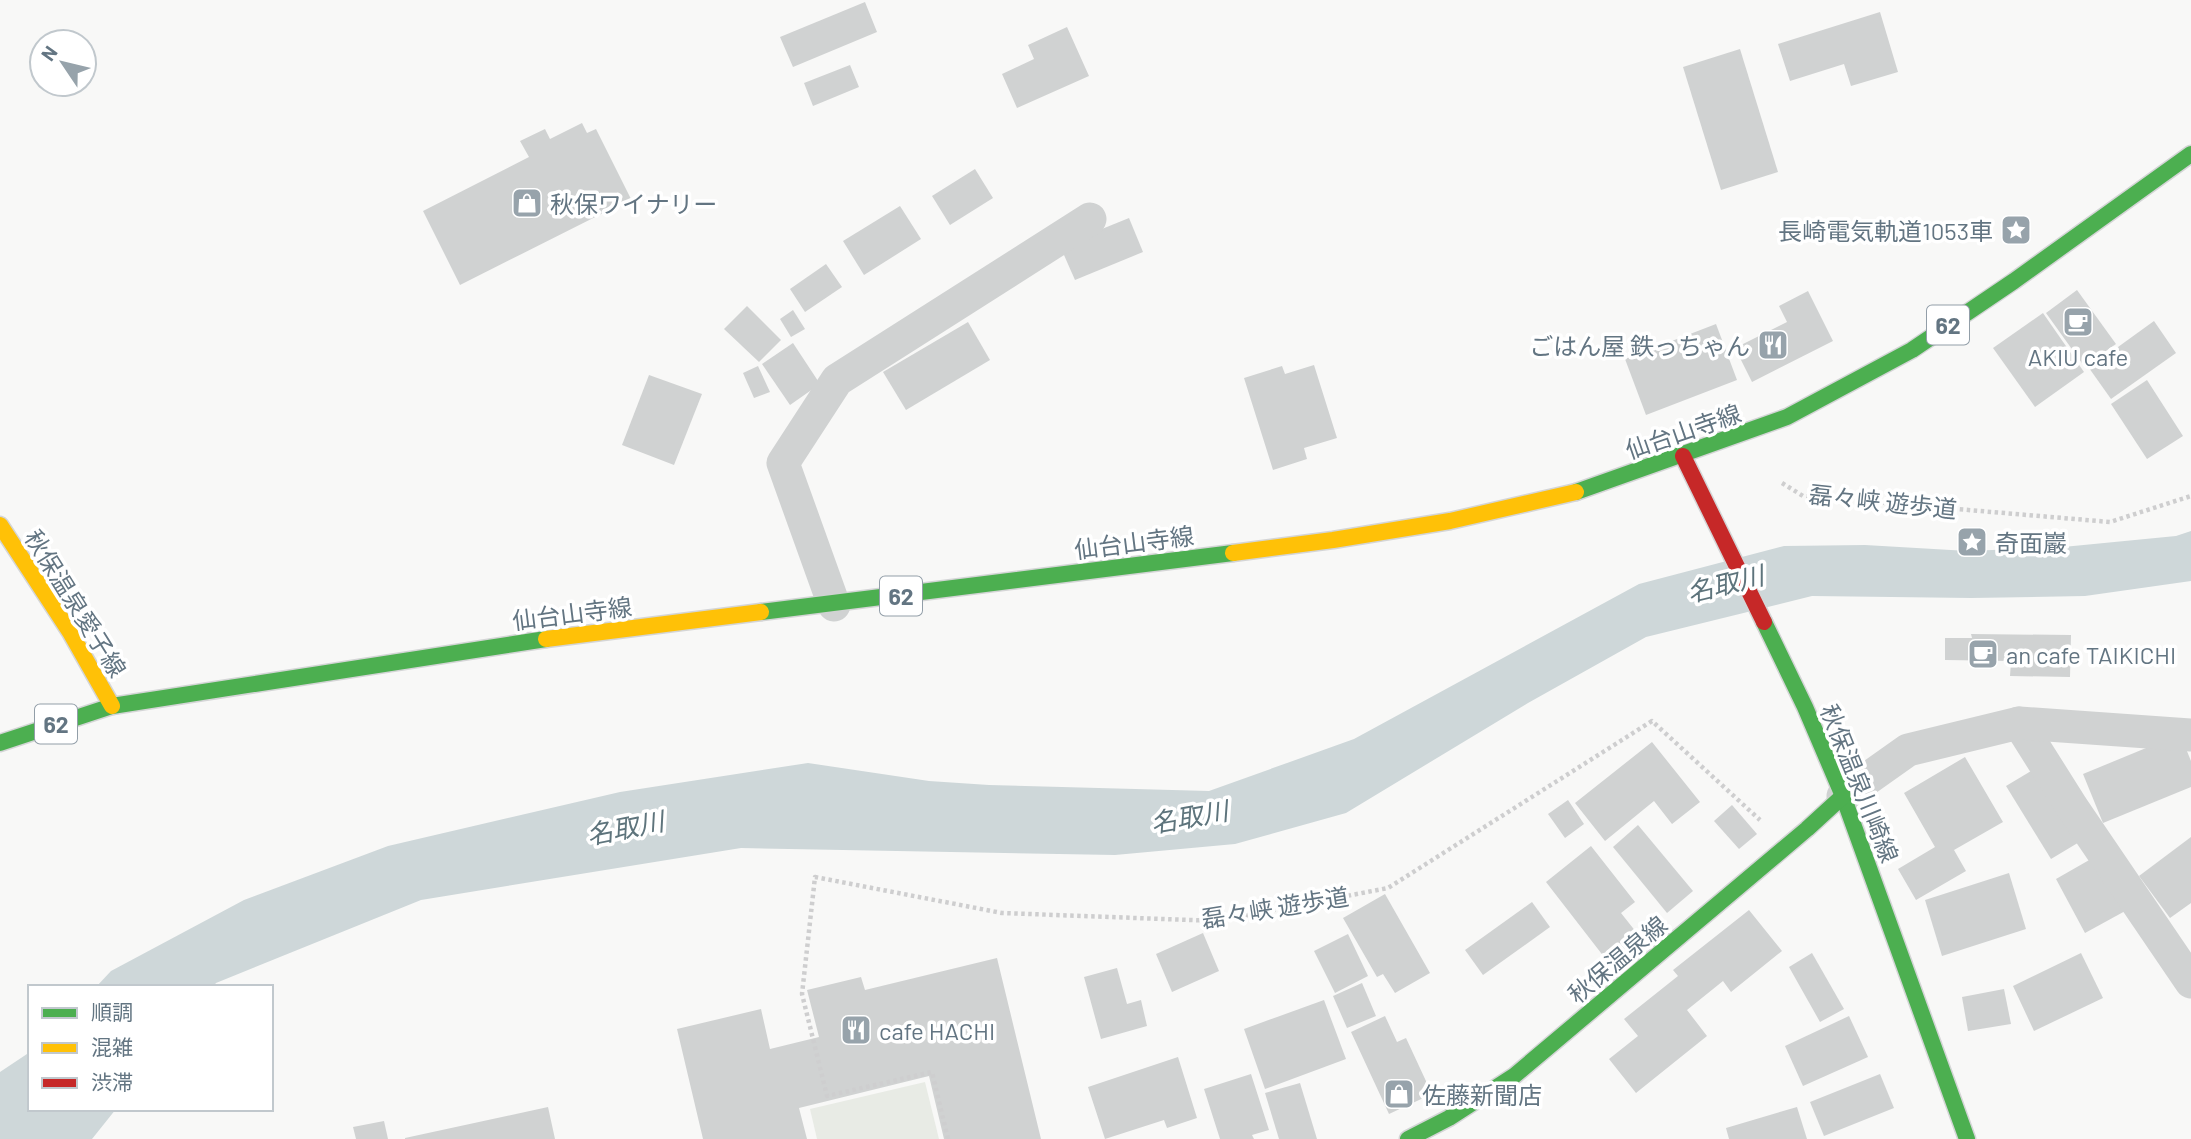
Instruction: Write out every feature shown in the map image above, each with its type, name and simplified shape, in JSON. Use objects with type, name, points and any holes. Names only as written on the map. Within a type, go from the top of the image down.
[{"type":"main road","name":"仙台山寺線","points":[[0,743],[112,706],[501,645],[1333,541],[1450,521],[1568,495],[1787,417],[1912,349],[2025,274],[2191,154]]},
{"type":"main road","name":"秋保温泉川崎線","points":[[1683,456],[1805,707],[1843,796],[1967,1139]]},
{"type":"main road","name":"秋保温泉愛子線","points":[[0,525],[70,632],[112,706]]},
{"type":"main road","name":"秋保温泉線","points":[[1408,1139],[1449,1118],[1514,1076],[1843,796]]},
{"type":"street","points":[[834,604],[783,463],[837,380],[1090,219]]},
{"type":"street","points":[[2020,723],[2072,807],[2191,982]]},
{"type":"street","points":[[1843,796],[1908,750],[2020,723],[2191,735]]},
{"type":"path","name":"磊々峡 遊歩道","points":[[1782,483],[1803,496],[2110,522],[2191,496]]},
{"type":"path","name":"磊々峡 遊歩道","points":[[948,1139],[932,1072],[827,1096],[802,994],[816,877],[1002,913],[1217,921],[1388,888],[1652,721],[1765,825]]},
{"type":"shaded area","points":[[925,1082],[939,1139],[817,1139],[810,1109]]},
{"type":"water","name":"名取川","points":[[2191,531],[2191,581],[2085,596],[1812,596],[1646,637],[1528,703],[1346,813],[1235,844],[1115,855],[741,848],[421,900],[214,985],[98,985],[111,971],[244,900],[388,846],[620,792],[808,763],[929,781],[1209,791],[1354,739],[1639,584],[1784,546],[1865,545],[1968,551],[2063,547],[2176,536]]},
{"type":"water","points":[[28,1053],[28,1111],[114,1111],[92,1139],[0,1139],[0,1072]]},
{"type":"building","points":[[865,2],[877,32],[793,67],[780,37]]},
{"type":"building","points":[[1880,12],[1898,72],[1851,86],[1844,64],[1790,81],[1778,44]]},
{"type":"building","points":[[1067,27],[1089,76],[1017,108],[1002,74],[1034,59],[1028,45]]},
{"type":"building","points":[[1740,49],[1778,172],[1721,190],[1683,67]]},
{"type":"building","points":[[850,65],[859,87],[813,106],[804,83]]},
{"type":"building","points":[[582,123],[587,133],[596,129],[631,199],[460,285],[423,211],[529,157],[520,141],[545,129],[550,139]]},
{"type":"building","points":[[975,169],[993,198],[950,225],[932,196]]},
{"type":"building","points":[[900,206],[921,239],[864,275],[843,241]]},
{"type":"building","points":[[1129,218],[1143,252],[1075,280],[1060,246]]},
{"type":"building","points":[[826,264],[842,287],[805,312],[790,289]]},
{"type":"building","points":[[2077,290],[2116,344],[2084,366],[2046,313]]},
{"type":"building","points":[[1808,291],[1833,341],[1752,382],[1735,348],[1787,322],[1779,306]]},
{"type":"building","points":[[747,306],[781,340],[759,362],[724,329]]},
{"type":"building","points":[[793,310],[805,329],[791,337],[780,319]]},
{"type":"building","points":[[2043,313],[2084,372],[2035,407],[1993,348]]},
{"type":"building","points":[[2154,321],[2176,353],[2111,399],[2089,368]]},
{"type":"building","points":[[968,322],[990,360],[906,410],[883,372]]},
{"type":"building","points":[[1716,324],[1737,380],[1646,415],[1625,359]]},
{"type":"building","points":[[793,343],[820,384],[790,405],[762,364]]},
{"type":"building","points":[[1314,365],[1337,438],[1304,448],[1307,459],[1273,470],[1244,378],[1282,366],[1285,374]]},
{"type":"building","points":[[758,366],[770,392],[754,398],[743,373]]},
{"type":"building","points":[[649,375],[702,394],[674,465],[622,445]]},
{"type":"building","points":[[2147,380],[2183,436],[2147,459],[2111,404]]},
{"type":"building","points":[[1971,634],[2071,635],[2070,677],[2010,676],[2011,661],[1945,660],[1945,638],[1972,638]]},
{"type":"building","points":[[2180,734],[2191,761],[2191,787],[2103,823],[2083,774]]},
{"type":"building","points":[[1652,742],[1700,802],[1672,824],[1654,801],[1605,841],[1575,803]]},
{"type":"building","points":[[1965,757],[2003,822],[1954,850],[1966,871],[1916,900],[1898,869],[1935,847],[1904,793]]},
{"type":"building","points":[[2036,768],[2081,841],[2051,859],[2006,786]]},
{"type":"building","points":[[1568,800],[1584,824],[1565,838],[1548,814]]},
{"type":"building","points":[[1732,805],[1757,834],[1739,849],[1714,821]]},
{"type":"building","points":[[1638,825],[1693,891],[1667,913],[1613,847]]},
{"type":"building","points":[[2191,837],[2191,903],[2170,918],[2139,876]]},
{"type":"building","points":[[1591,846],[1635,902],[1621,913],[1640,937],[1608,962],[1546,882]]},
{"type":"building","points":[[2098,855],[2127,910],[2085,933],[2056,879]]},
{"type":"building","points":[[2009,873],[2026,929],[1942,956],[1925,900]]},
{"type":"building","points":[[1385,894],[1430,973],[1395,993],[1383,974],[1377,977],[1343,918]]},
{"type":"building","points":[[1532,902],[1550,927],[1483,975],[1465,950]]},
{"type":"building","points":[[1749,910],[1782,951],[1731,992],[1723,981],[1687,1010],[1707,1036],[1636,1093],[1609,1059],[1638,1036],[1624,1019],[1678,976],[1673,970]]},
{"type":"building","points":[[1203,933],[1219,971],[1172,992],[1156,954]]},
{"type":"building","points":[[1348,934],[1368,976],[1335,993],[1314,951]]},
{"type":"building","points":[[1812,953],[1844,1009],[1820,1022],[1789,967]]},
{"type":"building","points":[[2081,953],[2103,998],[2034,1031],[2013,986]]},
{"type":"building","points":[[997,958],[1041,1139],[944,1139],[929,1076],[799,1108],[807,1139],[703,1139],[677,1029],[761,1009],[770,1049],[819,1037],[807,990],[861,977],[865,990]]},
{"type":"building","points":[[1117,968],[1127,1004],[1141,1000],[1147,1026],[1101,1039],[1084,977]]},
{"type":"building","points":[[1362,983],[1376,1016],[1347,1028],[1333,996]]},
{"type":"building","points":[[2004,989],[2011,1024],[1968,1031],[1962,997]]},
{"type":"building","points":[[1324,1000],[1346,1059],[1265,1089],[1244,1029]]},
{"type":"building","points":[[1385,1016],[1397,1042],[1406,1038],[1432,1094],[1389,1114],[1351,1032]]},
{"type":"building","points":[[1849,1016],[1868,1057],[1803,1086],[1785,1046]]},
{"type":"building","points":[[1178,1057],[1197,1118],[1167,1128],[1164,1120],[1105,1139],[1088,1087]]},
{"type":"building","points":[[1251,1074],[1269,1130],[1252,1135],[1254,1139],[1220,1139],[1204,1089]]},
{"type":"building","points":[[1880,1074],[1894,1108],[1824,1136],[1810,1102]]},
{"type":"building","points":[[1300,1083],[1317,1139],[1279,1139],[1265,1093]]},
{"type":"building","points":[[548,1107],[555,1139],[405,1139],[405,1138]]},
{"type":"building","points":[[1797,1107],[1807,1139],[1729,1139],[1726,1128]]},
{"type":"building","points":[[384,1121],[388,1139],[356,1139],[353,1127]]},
{"type":"traffic: fast","points":[[1576,492],[1787,417],[1912,350],[2014,281],[2191,154]]},
{"type":"traffic: fast","points":[[761,612],[1233,553]]},
{"type":"traffic: fast","points":[[1764,622],[1805,707],[1843,796],[1967,1139]]},
{"type":"traffic: fast","points":[[0,743],[112,706],[546,639]]},
{"type":"traffic: fast","points":[[1408,1139],[1449,1118],[1514,1076],[1843,796]]},
{"type":"traffic: slow","points":[[1233,553],[1450,521],[1576,492]]},
{"type":"traffic: slow","points":[[0,525],[70,632],[112,706]]},
{"type":"traffic: slow","points":[[546,639],[761,612]]},
{"type":"traffic: jam","points":[[1683,456],[1764,622]]},
{"type":"place","name":"秋保ワイナリー","points":[[527,203]]},
{"type":"place","name":"長崎電気軌道1053車","points":[[2016,230]]},
{"type":"place","name":"AKIU cafe","points":[[2078,322]]},
{"type":"place","name":"ごはん屋 鉄っちゃん","points":[[1773,345]]},
{"type":"place","name":"奇面巖","points":[[1972,542]]},
{"type":"place","name":"an cafe TAIKICHI","points":[[1983,654]]},
{"type":"place","name":"cafe HACHI","points":[[856,1030]]},
{"type":"place","name":"佐藤新聞店","points":[[1399,1094]]}]
